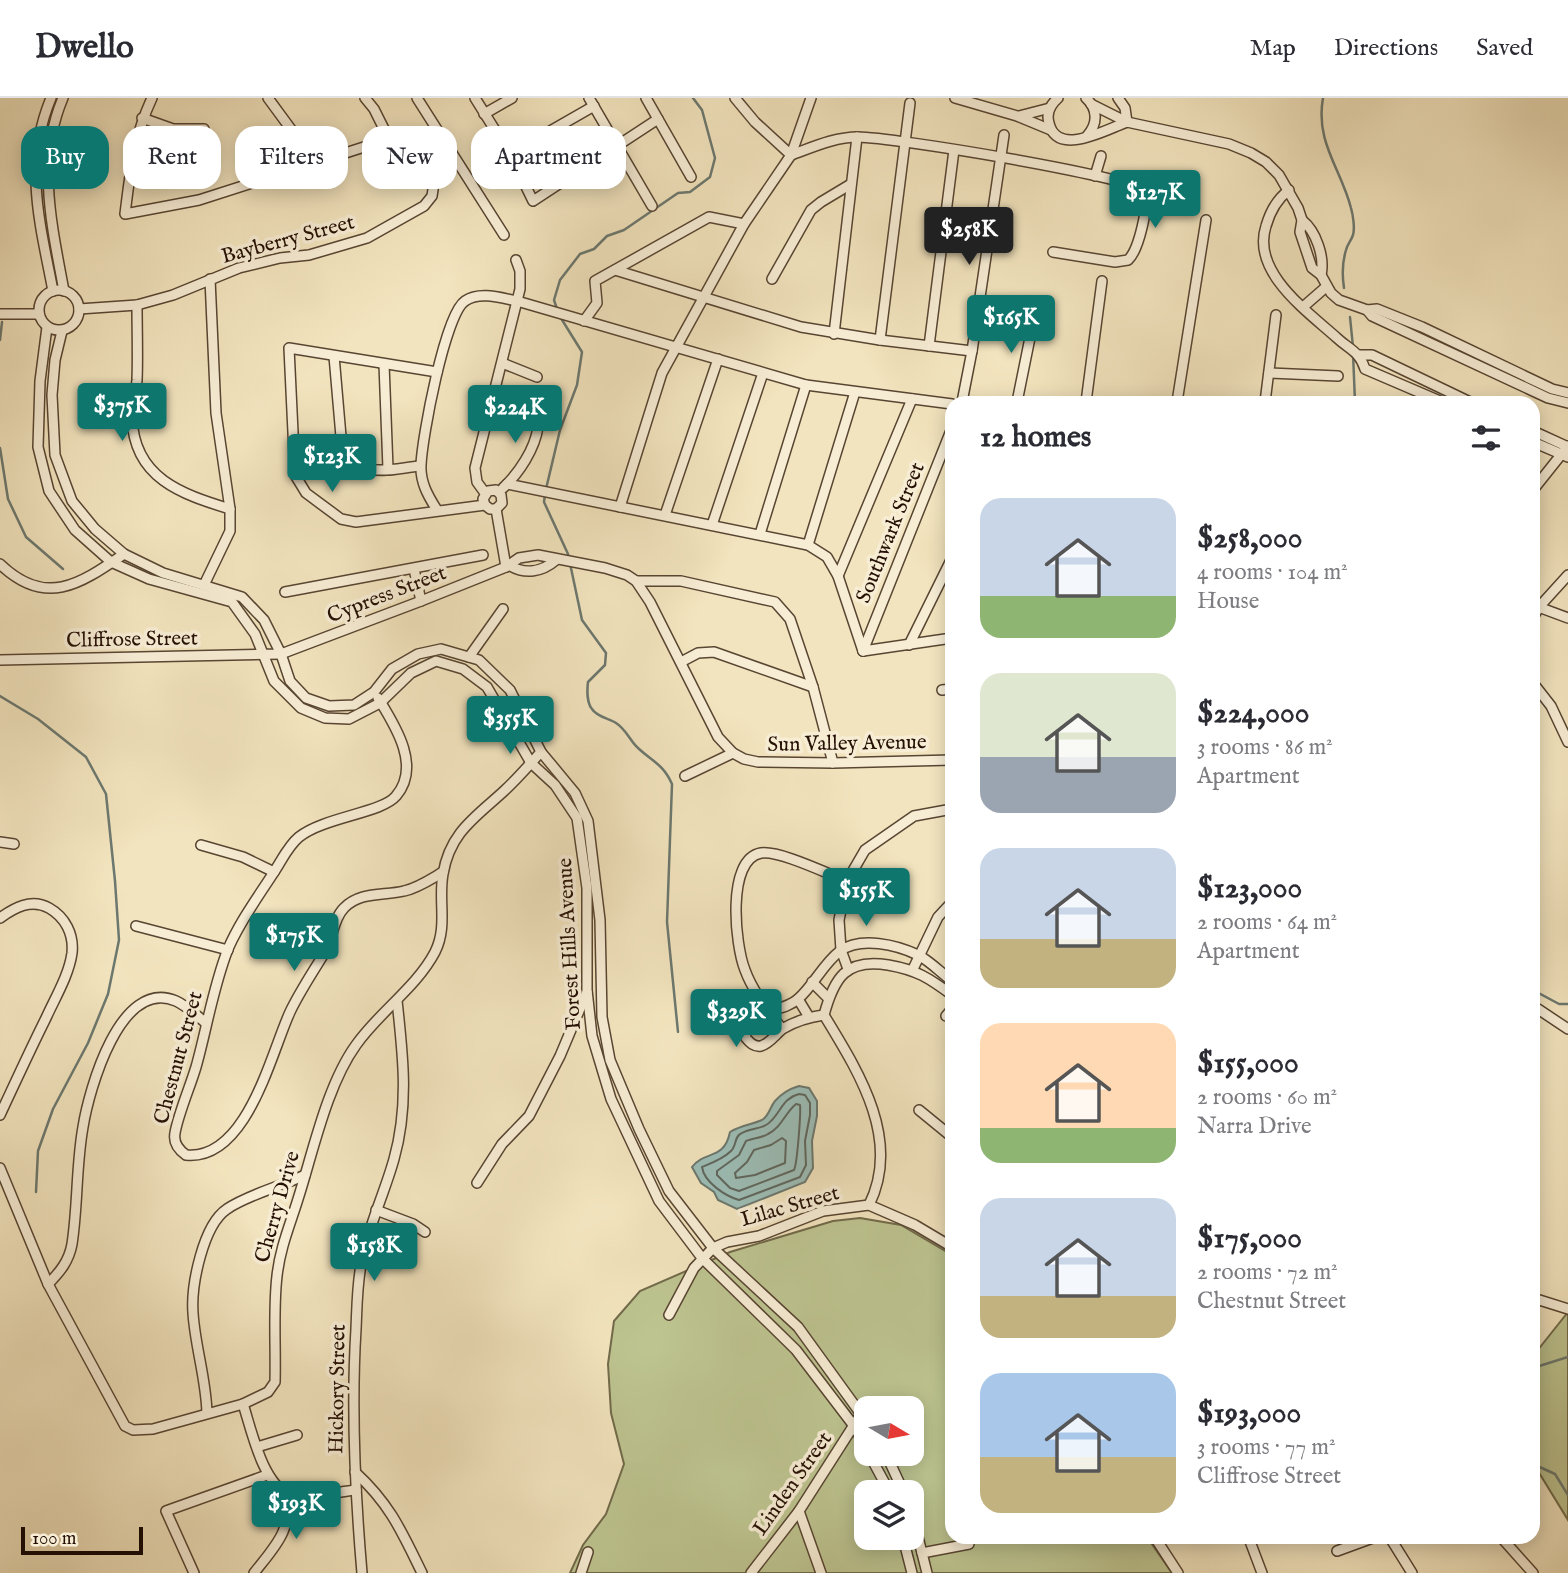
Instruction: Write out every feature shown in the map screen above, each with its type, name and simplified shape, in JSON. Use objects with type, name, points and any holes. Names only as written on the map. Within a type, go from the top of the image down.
[{"type":"street","points":[[51,98],[36,143],[35,170],[39,218],[53,291]]},
{"type":"street","points":[[64,98],[54,120],[47,166],[50,214],[64,290]]},
{"type":"street","points":[[152,98],[142,118],[128,173],[125,214],[199,200],[235,189]]},
{"type":"street","points":[[268,98],[289,126]]},
{"type":"street","points":[[365,98],[382,126]]},
{"type":"street","points":[[418,98],[504,234]]},
{"type":"street","points":[[475,98],[492,126]]},
{"type":"street","points":[[485,114],[512,98]]},
{"type":"street","points":[[646,98],[691,177]]},
{"type":"street","points":[[735,98],[755,122],[792,155]]},
{"type":"street","points":[[620,507],[662,373],[744,224],[792,155],[811,98]]},
{"type":"street","points":[[955,98],[1017,116],[1051,130],[1068,141],[1081,140],[1091,131],[1096,117],[1089,101]]},
{"type":"street","points":[[1051,130],[1048,119],[1050,108],[1058,98]]},
{"type":"street","points":[[1118,98],[1125,108],[1127,122]]},
{"type":"street","points":[[1089,101],[1127,122],[1230,144],[1251,153],[1272,169],[1289,190],[1302,220],[1311,227],[1323,264],[1321,275]]},
{"type":"street","points":[[554,126],[592,102],[605,126]]},
{"type":"street","points":[[880,340],[910,103]]},
{"type":"street","points":[[1017,116],[1050,108]]},
{"type":"street","points":[[142,118],[167,126]]},
{"type":"street","points":[[626,140],[658,119]]},
{"type":"street","points":[[1086,136],[1127,122]]},
{"type":"street","points":[[963,396],[1004,135]]},
{"type":"street","points":[[792,155],[830,141],[857,137],[1001,158],[1095,176],[1136,186],[1145,191],[1147,202],[1133,255],[1128,260],[1115,262],[1053,252]]},
{"type":"street","points":[[834,334],[857,137]]},
{"type":"street","points":[[929,346],[954,150]]},
{"type":"street","points":[[1095,176],[1101,156]]},
{"type":"street","points":[[626,163],[652,206]]},
{"type":"street","points":[[772,279],[811,211],[851,184]]},
{"type":"street","name":"Bayberry Street","points":[[79,309],[137,305],[173,295],[239,268],[280,258],[309,255],[367,238],[424,206],[432,196],[433,189]]},
{"type":"street","points":[[527,189],[533,201],[551,189]]},
{"type":"street","points":[[1289,190],[1282,195],[1268,217],[1262,246],[1272,272],[1303,307],[1339,341],[1359,354],[1372,355],[1456,396]]},
{"type":"street","points":[[584,321],[597,303],[595,281],[709,217],[744,224]]},
{"type":"street","points":[[1178,396],[1206,220]]},
{"type":"street","points":[[1302,220],[1300,232],[1312,268],[1321,275],[1326,287],[1339,300],[1367,310],[1377,309],[1422,327],[1568,393]]},
{"type":"street","points":[[1305,246],[1316,242]]},
{"type":"street","points":[[485,493],[477,482],[475,468],[517,301],[520,279],[516,260]]},
{"type":"street","points":[[615,270],[773,320],[834,334],[972,351]]},
{"type":"street","points":[[204,585],[230,531],[230,509],[216,413],[210,279]]},
{"type":"street","points":[[1087,396],[1102,281]]},
{"type":"street","points":[[1303,307],[1326,287]]},
{"type":"street","points":[[64,290],[74,297],[79,309],[76,321],[62,331],[47,327],[38,308],[43,297],[53,291],[64,290]]},
{"type":"street","points":[[437,510],[426,492],[421,466],[437,372],[451,320],[457,308],[472,297],[491,296],[574,316],[806,385],[945,403]]},
{"type":"street","points":[[137,305],[137,381],[132,418],[139,454],[153,473],[188,496],[230,509]]},
{"type":"street","points":[[1367,310],[1372,316],[1548,398],[1568,403]]},
{"type":"street","points":[[1018,396],[1035,313]]},
{"type":"street","points":[[0,314],[39,314]]},
{"type":"street","points":[[1266,396],[1276,315]]},
{"type":"street","name":"Forest Hills Avenue","points":[[47,327],[40,381],[38,447],[49,491],[75,530],[111,562],[149,579],[232,603],[255,634],[274,681],[301,708],[325,718],[349,719],[380,702],[411,673],[436,662],[463,669],[487,687],[531,763],[555,785],[577,818],[587,888],[587,990],[592,1035],[611,1099],[659,1202],[702,1258],[796,1350],[854,1426]]},
{"type":"street","name":"Forest Hills Avenue","points":[[62,331],[55,360],[52,395],[55,454],[72,501],[95,529],[124,554],[163,573],[242,597],[264,620],[281,654],[290,681],[306,698],[330,706],[354,705],[374,692],[392,669],[418,654],[442,649],[479,660],[510,690],[541,752],[575,793],[588,821],[600,920],[602,1017],[610,1060],[668,1191],[713,1248],[798,1327],[854,1404]]},
{"type":"street","points":[[437,372],[289,348],[293,465],[299,484],[306,493],[341,519],[356,522],[485,505]]},
{"type":"street","points":[[1359,354],[1365,369],[1426,396]]},
{"type":"street","points":[[334,356],[342,448],[348,458],[359,467],[370,471],[421,466]]},
{"type":"street","points":[[665,515],[718,359]]},
{"type":"street","points":[[502,363],[537,377]]},
{"type":"street","points":[[384,364],[388,469]]},
{"type":"street","points":[[712,525],[763,373]]},
{"type":"street","points":[[1269,373],[1338,376]]},
{"type":"street","points":[[760,534],[806,385]]},
{"type":"street","points":[[808,545],[855,392]]},
{"type":"street","points":[[1444,396],[1447,392]]},
{"type":"street","points":[[838,576],[912,399]]},
{"type":"street","points":[[490,414],[531,422],[538,428],[537,436],[521,466],[499,492]]},
{"type":"street","points":[[1540,435],[1567,451]]},
{"type":"street","points":[[1540,444],[1567,451]]},
{"type":"street","name":"Southwark Street","points":[[863,651],[945,446]]},
{"type":"street","points":[[1540,482],[1567,451]]},
{"type":"street","points":[[507,484],[808,545],[827,557],[838,576],[863,651],[945,639]]},
{"type":"street","points":[[496,509],[490,509],[483,499],[485,493],[492,490],[499,492]]},
{"type":"street","points":[[499,492],[502,499],[496,509],[508,566]]},
{"type":"street","points":[[0,564],[29,584],[60,588],[76,584],[124,554]]},
{"type":"street","points":[[285,592],[483,555]]},
{"type":"street","points":[[508,566],[519,558],[547,556],[617,572],[636,582],[650,602],[718,737],[733,753],[685,776]]},
{"type":"street","points":[[508,566],[521,570],[538,570],[560,561]]},
{"type":"street","name":"Cypress Street","points":[[265,655],[281,654],[508,566]]},
{"type":"street","points":[[414,569],[421,601]]},
{"type":"street","points":[[909,645],[945,572]]},
{"type":"street","points":[[1540,602],[1568,575]]},
{"type":"street","points":[[636,582],[681,580],[775,602],[790,619],[813,688],[833,763]]},
{"type":"street","points":[[1540,608],[1568,618]]},
{"type":"street","points":[[469,657],[503,609]]},
{"type":"street","points":[[681,662],[698,653],[714,652],[813,688]]},
{"type":"street","name":"Cliffrose Street","points":[[0,660],[265,655]]},
{"type":"street","name":"Chestnut Street","points":[[374,692],[396,727],[403,744],[406,762],[404,780],[396,796],[384,804],[324,822],[299,837],[239,926],[228,950],[188,1096],[175,1133],[179,1149],[186,1155],[205,1153],[219,1145],[245,1116],[256,1098],[293,1006],[329,942],[340,911],[357,898],[408,890],[443,872]]},
{"type":"street","points":[[1540,692],[1551,706],[1568,742]]},
{"type":"street","name":"Cherry Drive","points":[[0,1168],[48,1284],[125,1426],[133,1430],[153,1429],[243,1404],[268,1392],[275,1382],[276,1278],[282,1241],[338,1077],[356,1045],[397,1001],[434,953],[441,937],[443,922],[443,872],[461,831],[541,752]]},
{"type":"street","name":"Sun Valley Avenue","points":[[733,753],[758,762],[945,760]]},
{"type":"street","points":[[848,969],[841,950],[839,920],[847,881],[865,850],[914,816],[945,810]]},
{"type":"street","points":[[0,842],[14,844]]},
{"type":"street","points":[[201,845],[243,857],[274,872]]},
{"type":"street","points":[[782,1029],[744,968],[736,913],[738,880],[744,866],[751,856],[764,852],[779,854],[847,881]]},
{"type":"street","points":[[0,918],[13,909],[28,904],[46,906],[61,916],[70,932],[72,952],[63,981],[0,1115]]},
{"type":"street","points":[[913,969],[938,917],[945,910]]},
{"type":"street","points":[[136,926],[228,950]]},
{"type":"street","points":[[824,1015],[809,1017],[782,1029],[761,1046],[749,1042],[745,1031],[754,1018],[798,999],[841,950],[852,945],[870,943],[891,946],[918,955],[945,976]]},
{"type":"street","points":[[869,1205],[877,1188],[881,1168],[881,1144],[876,1120],[848,1055],[824,1015],[828,998],[839,978],[848,969],[875,962],[913,969],[945,990]]},
{"type":"street","points":[[812,982],[828,998]]},
{"type":"street","points":[[477,1183],[502,1144],[529,1116],[560,1056],[587,990],[600,988]]},
{"type":"street","points":[[48,1284],[64,1268],[72,1245],[83,1125],[95,1079],[125,1017],[148,1000],[161,998],[175,1001],[206,1023]]},
{"type":"street","points":[[798,999],[809,1017]]},
{"type":"street","name":"Hickory Street","points":[[362,1573],[355,1472],[353,1371],[358,1287],[361,1265],[394,1159],[404,1113],[404,1077],[397,1001]]},
{"type":"street","points":[[1540,1010],[1568,1030]]},
{"type":"street","points":[[919,1110],[945,1130]]},
{"type":"street","points":[[207,1413],[193,1312],[194,1289],[202,1248],[224,1210],[305,1175]]},
{"type":"street","name":"Lilac Street","points":[[713,1248],[727,1242],[759,1236],[823,1211],[869,1205],[945,1243]]},
{"type":"street","points":[[376,1210],[413,1224],[425,1232]]},
{"type":"street","points":[[669,1315],[702,1258],[713,1248]]},
{"type":"street","points":[[1540,1299],[1568,1308]]},
{"type":"street","points":[[243,1404],[267,1475],[286,1493],[310,1495],[356,1490]]},
{"type":"street","name":"Linden Street","points":[[751,1573],[799,1511],[854,1426]]},
{"type":"street","points":[[257,1447],[297,1434]]},
{"type":"street","points":[[355,1472],[394,1516],[422,1573]]},
{"type":"street","points":[[194,1573],[166,1511],[267,1475]]},
{"type":"street","points":[[254,1573],[284,1531],[289,1510],[286,1493]]},
{"type":"street","points":[[799,1511],[821,1573]]},
{"type":"street","points":[[922,1553],[969,1544]]},
{"type":"street","points":[[1159,1544],[1178,1573]]},
{"type":"street","points":[[1251,1544],[1262,1573]]},
{"type":"street","points":[[1337,1552],[1357,1544]]},
{"type":"street","points":[[1394,1544],[1412,1573]]},
{"type":"street","points":[[1507,1544],[1534,1573]]},
{"type":"street","points":[[906,1550],[912,1573]]},
{"type":"street","points":[[921,1550],[927,1573]]},
{"type":"street","points":[[581,1573],[588,1552]]},
{"type":"green space","points":[[860,1218],[901,1225],[945,1251],[945,1544],[1152,1544],[1172,1573],[570,1573],[583,1545],[606,1514],[624,1464],[611,1413],[608,1364],[614,1321],[640,1291],[730,1252],[833,1221]]},
{"type":"green space","points":[[1568,1312],[1568,1520],[1540,1474],[1540,1347]]},
{"type":"water","points":[[799,1086],[809,1088],[817,1101],[812,1141],[813,1168],[805,1182],[737,1209],[718,1200],[714,1192],[701,1183],[692,1167],[703,1158],[719,1151],[730,1132],[762,1120],[780,1096]]},
{"type":"waterway","points":[[557,309],[554,300],[560,280],[580,254],[594,249],[607,236],[624,230],[678,193],[690,192],[710,177],[715,158],[702,110],[693,98]]},
{"type":"waterway","points":[[1323,98],[1321,114],[1326,142],[1347,194],[1354,222],[1353,235],[1344,260],[1344,288]]},
{"type":"waterway","points":[[546,489],[560,430],[577,385],[582,352],[559,315]]},
{"type":"waterway","points":[[1350,317],[1353,347]]},
{"type":"waterway","points":[[0,340],[2,322]]},
{"type":"waterway","points":[[1353,353],[1355,396]]},
{"type":"waterway","points":[[0,448],[8,499],[26,537],[63,569]]},
{"type":"waterway","points":[[545,495],[544,502],[568,554],[582,620],[606,653],[605,665],[588,682],[590,706],[594,712],[619,726],[635,745],[661,768],[672,784],[667,922],[678,1032]]},
{"type":"waterway","points":[[0,696],[38,719],[86,757],[106,794],[115,881],[119,940],[108,994],[88,1043],[53,1109],[38,1151],[36,1192]]},
{"type":"waterway","points":[[1540,994],[1559,1004],[1568,1004]]},
{"type":"waterway","points":[[1540,1366],[1568,1357]]},
{"type":"waterway","points":[[1540,1467],[1555,1474],[1568,1495]]}]
